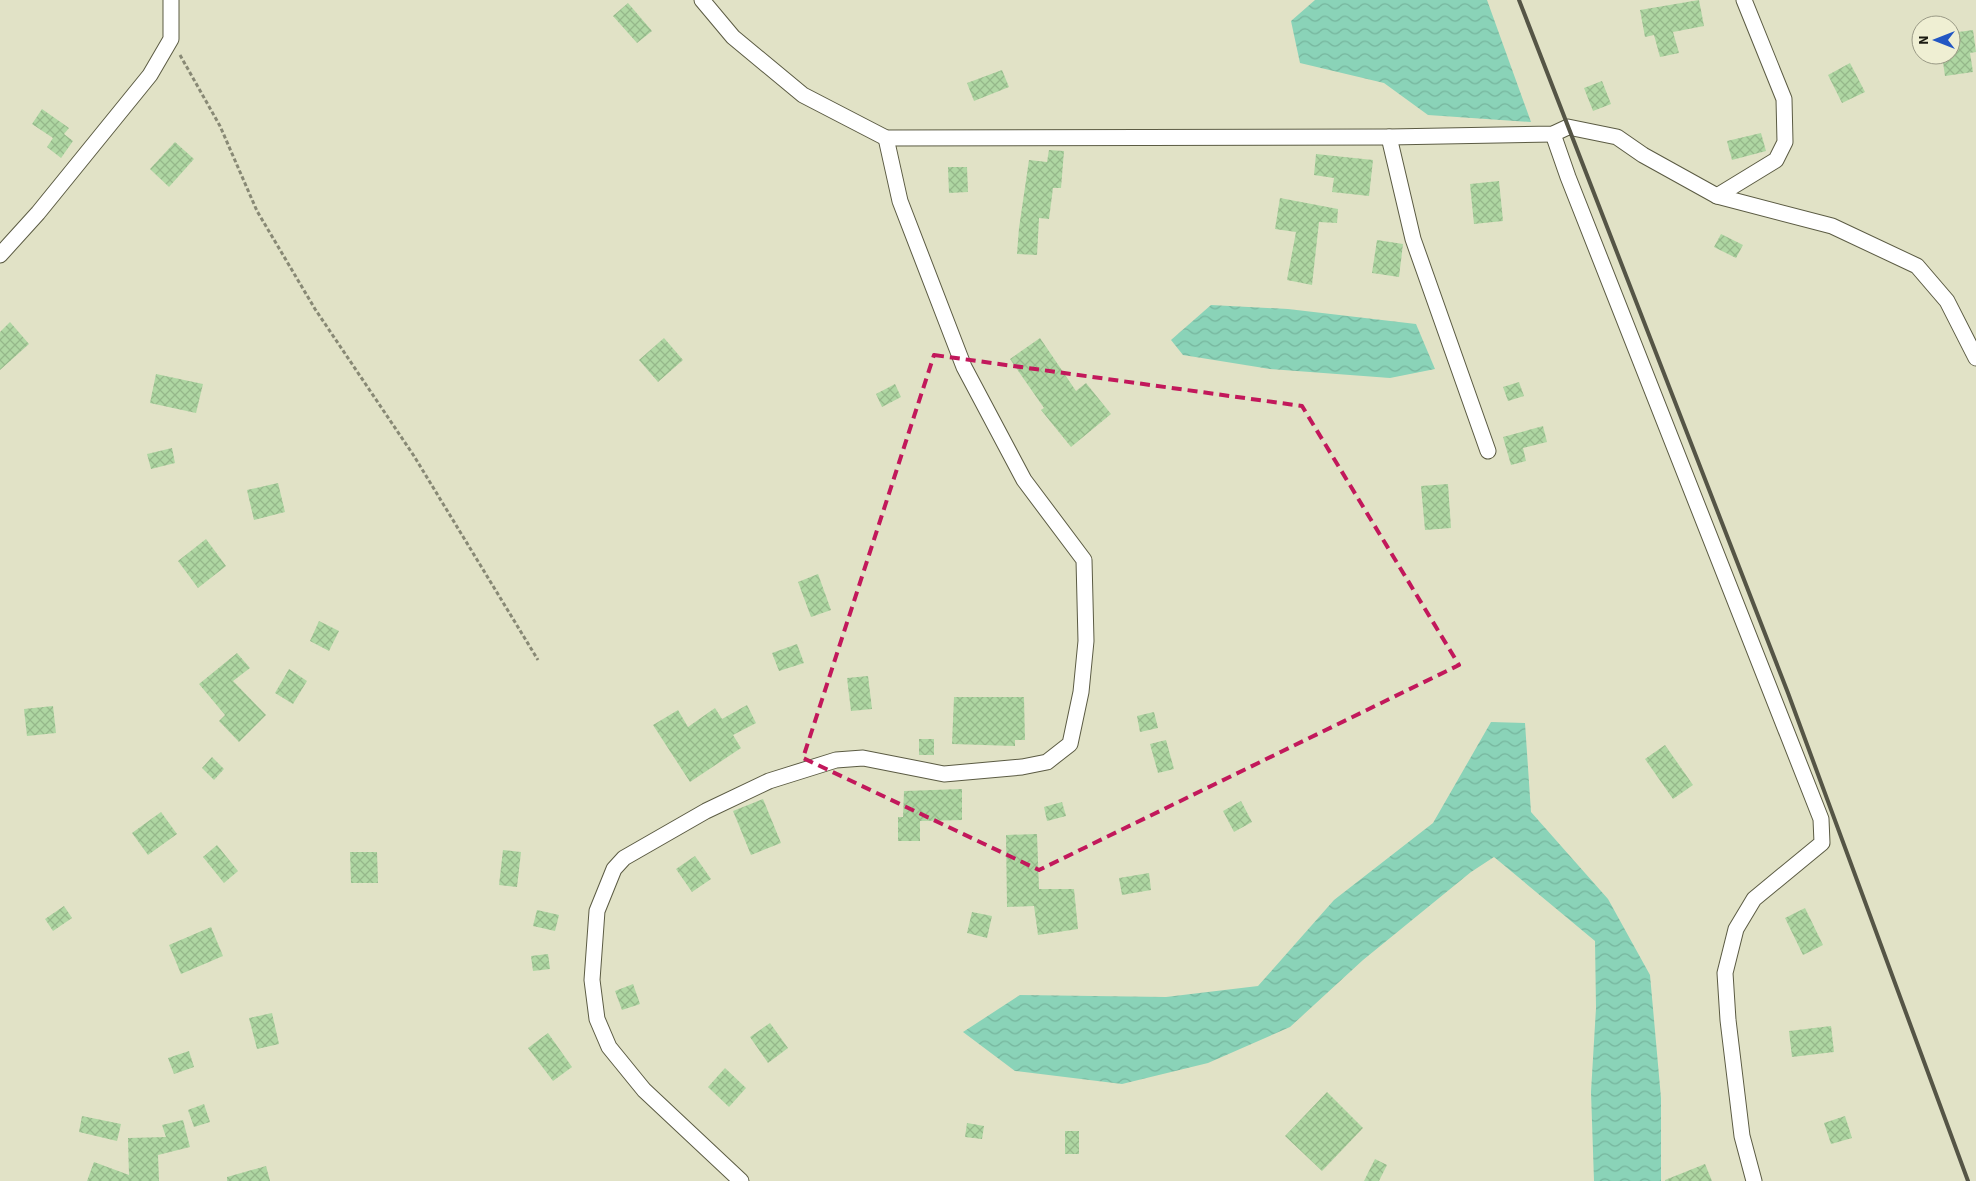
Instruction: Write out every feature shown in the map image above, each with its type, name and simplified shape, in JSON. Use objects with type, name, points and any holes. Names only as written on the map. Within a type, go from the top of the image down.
[{"type":"street","points":[[0,255],[38,213],[150,75],[172,39],[172,0]]},
{"type":"street","points":[[1717,196],[1776,160],[1784,142],[1784,99],[1744,0]]},
{"type":"street","points":[[706,3],[733,37],[804,95],[886,138],[1389,138],[1553,134],[1568,128],[1617,137],[1643,155],[1717,196],[1832,226],[1917,266],[1947,302],[1976,358]]},
{"type":"street","points":[[1553,134],[1571,186],[1821,819],[1822,843],[1754,899],[1736,929],[1725,973],[1728,1020],[1742,1136],[1754,1181]]},
{"type":"street","points":[[741,1181],[644,1090],[610,1048],[597,1019],[592,980],[597,911],[614,869],[624,858],[706,811],[769,781],[836,760],[863,758],[944,774],[1022,767],[1047,762],[1070,744],[1081,692],[1086,640],[1084,560],[1024,480],[964,367],[900,201],[886,138]]},
{"type":"street","points":[[1389,138],[1413,239],[1488,451]]},
{"type":"path","points":[[172,39],[220,126],[257,211],[310,301],[414,456],[538,660]]},
{"type":"highlighted area","points":[[934,355],[1302,406],[1459,665],[1039,870],[803,758]]},
{"type":"water","points":[[1315,0],[1487,0],[1531,122],[1428,115],[1384,83],[1300,63],[1291,21]]},
{"type":"water","points":[[1211,305],[1288,309],[1416,324],[1435,369],[1390,378],[1270,369],[1183,355],[1171,340]]},
{"type":"water","points":[[1491,722],[1525,723],[1531,812],[1608,899],[1650,975],[1661,1098],[1661,1181],[1594,1181],[1591,1092],[1596,1008],[1595,941],[1494,857],[1471,872],[1363,960],[1290,1027],[1208,1063],[1122,1084],[1015,1071],[963,1032],[1020,995],[1166,997],[1258,986],[1334,900],[1433,823]]},
{"type":"building","points":[[1699,0],[1704,26],[1673,32],[1679,53],[1660,57],[1654,35],[1645,37],[1640,10]]},
{"type":"building","points":[[628,3],[652,31],[637,43],[613,16]]},
{"type":"building","points":[[1973,30],[1976,52],[1970,53],[1973,72],[1945,76],[1943,65],[1961,65],[1961,32]]},
{"type":"building","points":[[1850,63],[1865,92],[1842,103],[1828,75]]},
{"type":"building","points":[[1002,70],[1009,87],[974,101],[967,83]]},
{"type":"building","points":[[1602,81],[1611,104],[1593,111],[1584,88]]},
{"type":"building","points":[[42,109],[69,128],[64,134],[73,141],[61,158],[47,147],[53,138],[32,124]]},
{"type":"building","points":[[1761,133],[1766,151],[1732,160],[1727,141]]},
{"type":"building","points":[[175,142],[194,159],[169,187],[150,169]]},
{"type":"building","points":[[1049,150],[1064,151],[1061,188],[1053,188],[1049,219],[1039,218],[1037,255],[1017,254],[1029,160],[1047,162]]},
{"type":"building","points":[[1316,154],[1373,160],[1369,196],[1332,192],[1334,178],[1314,175]]},
{"type":"building","points":[[948,167],[967,167],[968,192],[949,193]]},
{"type":"building","points":[[1499,181],[1503,221],[1474,224],[1470,184]]},
{"type":"building","points":[[1280,198],[1338,209],[1337,223],[1319,222],[1312,285],[1287,280],[1296,232],[1275,229]]},
{"type":"building","points":[[1721,234],[1743,245],[1736,258],[1714,247]]},
{"type":"building","points":[[1377,240],[1403,244],[1399,277],[1372,273]]},
{"type":"building","points":[[10,322],[29,344],[0,370],[0,332]]},
{"type":"building","points":[[664,338],[683,360],[658,382],[639,360]]},
{"type":"building","points":[[1040,338],[1076,391],[1086,383],[1111,414],[1071,447],[1041,410],[1044,408],[1010,359]]},
{"type":"building","points":[[156,374],[203,384],[196,413],[150,403]]},
{"type":"building","points":[[1519,382],[1524,396],[1508,401],[1503,387]]},
{"type":"building","points":[[895,384],[901,397],[882,407],[876,394]]},
{"type":"building","points":[[1543,426],[1547,442],[1523,448],[1526,461],[1511,465],[1503,437]]},
{"type":"building","points":[[172,448],[175,463],[151,469],[147,454]]},
{"type":"building","points":[[278,483],[285,512],[254,520],[247,490]]},
{"type":"building","points":[[1448,484],[1451,528],[1425,530],[1421,486]]},
{"type":"building","points":[[206,539],[226,566],[198,588],[178,561]]},
{"type":"building","points":[[818,574],[831,610],[811,617],[798,582]]},
{"type":"building","points":[[319,621],[339,631],[329,651],[310,641]]},
{"type":"building","points":[[797,644],[804,663],[779,671],[772,653]]},
{"type":"building","points":[[237,653],[250,668],[233,681],[266,715],[239,742],[219,721],[225,715],[199,684]]},
{"type":"building","points":[[289,669],[307,681],[293,704],[275,693]]},
{"type":"building","points":[[868,676],[872,709],[851,711],[847,678]]},
{"type":"building","points":[[954,697],[1024,697],[1025,740],[1015,740],[1015,746],[952,744]]},
{"type":"building","points":[[747,705],[756,723],[733,735],[741,748],[690,782],[653,725],[678,710],[688,727],[715,708],[722,719]]},
{"type":"building","points":[[53,706],[56,733],[27,736],[24,709]]},
{"type":"building","points":[[1154,712],[1158,728],[1140,732],[1137,716]]},
{"type":"building","points":[[919,739],[934,739],[934,755],[919,755]]},
{"type":"building","points":[[1166,740],[1174,769],[1158,773],[1150,744]]},
{"type":"building","points":[[1665,745],[1693,785],[1673,799],[1645,759]]},
{"type":"building","points":[[212,757],[224,769],[214,780],[202,768]]},
{"type":"building","points":[[962,789],[962,820],[920,821],[920,841],[898,841],[898,817],[903,817],[904,791]]},
{"type":"building","points":[[763,799],[781,843],[751,855],[733,811]]},
{"type":"building","points":[[1241,801],[1252,822],[1234,832],[1223,811]]},
{"type":"building","points":[[1062,802],[1066,816],[1047,821],[1044,807]]},
{"type":"building","points":[[161,812],[177,834],[148,855],[132,833]]},
{"type":"building","points":[[1037,834],[1039,889],[1074,889],[1078,929],[1038,935],[1034,906],[1007,907],[1006,835]]},
{"type":"building","points":[[217,845],[238,871],[224,883],[203,857]]},
{"type":"building","points":[[503,850],[521,852],[517,887],[499,885]]},
{"type":"building","points":[[350,852],[377,852],[378,883],[351,883]]},
{"type":"building","points":[[695,856],[711,879],[692,892],[676,869]]},
{"type":"building","points":[[1149,873],[1151,890],[1122,895],[1119,878]]},
{"type":"building","points":[[64,906],[72,918],[53,931],[45,919]]},
{"type":"building","points":[[1805,908],[1823,945],[1803,955],[1785,918]]},
{"type":"building","points":[[537,910],[559,915],[555,931],[533,926]]},
{"type":"building","points":[[972,912],[992,916],[987,938],[967,933]]},
{"type":"building","points":[[211,927],[223,956],[181,974],[169,945]]},
{"type":"building","points":[[548,954],[550,969],[533,971],[531,956]]},
{"type":"building","points":[[633,984],[640,1004],[622,1010],[615,991]]},
{"type":"building","points":[[272,1013],[279,1044],[257,1049],[249,1018]]},
{"type":"building","points":[[770,1023],[788,1048],[768,1063],[750,1037]]},
{"type":"building","points":[[1831,1026],[1834,1052],[1792,1057],[1789,1031]]},
{"type":"building","points":[[548,1033],[572,1067],[553,1081],[528,1048]]},
{"type":"building","points":[[189,1051],[194,1067],[174,1074],[168,1058]]},
{"type":"building","points":[[725,1068],[746,1088],[729,1107],[708,1087]]},
{"type":"building","points":[[1327,1092],[1363,1128],[1322,1171],[1285,1136]]},
{"type":"building","points":[[204,1104],[210,1122],[194,1127],[188,1110]]},
{"type":"building","points":[[82,1116],[121,1124],[117,1141],[79,1132]]},
{"type":"building","points":[[1845,1116],[1852,1138],[1831,1144],[1824,1123]]},
{"type":"building","points":[[183,1120],[190,1147],[158,1155],[159,1181],[87,1181],[94,1162],[129,1175],[128,1138],[166,1137],[162,1125]]},
{"type":"building","points":[[967,1123],[984,1126],[982,1139],[965,1137]]},
{"type":"building","points":[[1065,1131],[1079,1131],[1079,1154],[1065,1154]]},
{"type":"building","points":[[1375,1159],[1387,1165],[1379,1181],[1364,1181]]},
{"type":"building","points":[[1705,1164],[1712,1181],[1665,1181],[1665,1180]]},
{"type":"building","points":[[266,1166],[270,1181],[227,1181],[227,1177]]},
{"type":"railway","points":[[1519,0],[1788,693],[1968,1181]]}]
